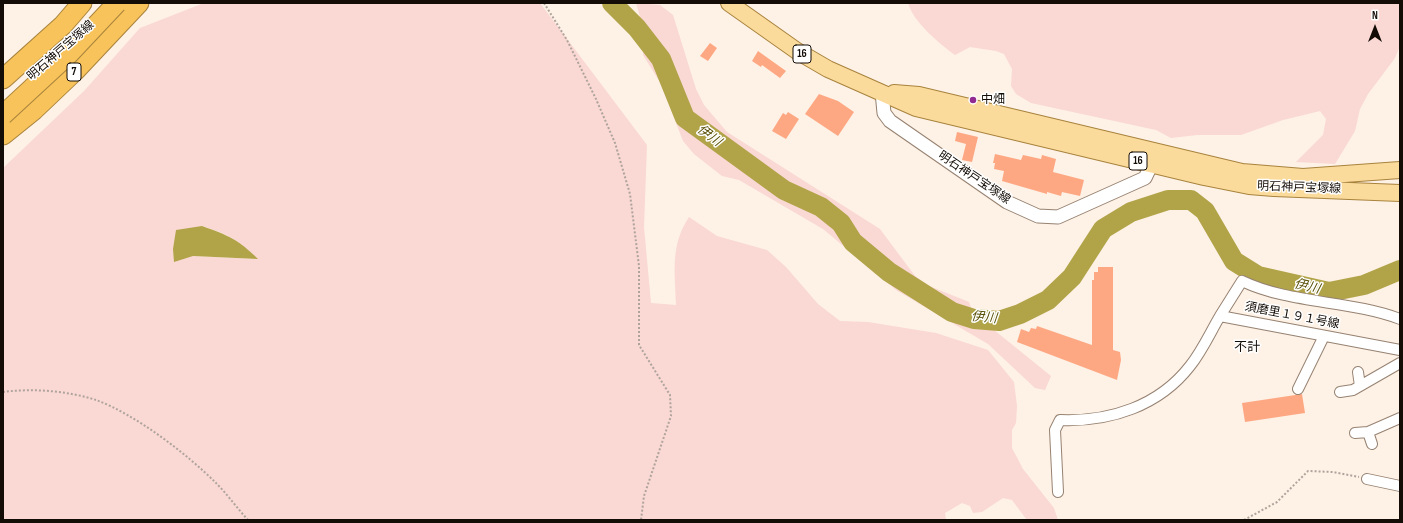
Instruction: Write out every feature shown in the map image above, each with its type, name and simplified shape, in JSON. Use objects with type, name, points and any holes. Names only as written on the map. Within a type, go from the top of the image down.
[{"type":"highway","points":[[3,80],[63,25],[82,3]]},
{"type":"highway","name":"7","points":[[3,115],[69,54],[117,3]]},
{"type":"highway","name":"7","points":[[3,135],[34,110],[75,71],[139,3]]},
{"type":"main road","name":"明石神戸宝塚線","points":[[3,103],[67,43],[108,11],[122,3]]},
{"type":"main road","name":"明石神戸宝塚線","points":[[729,3],[797,51],[816,62],[863,85],[916,108],[1155,159],[1224,169],[1273,175],[1330,176],[1400,170]]},
{"type":"main road","name":"明石神戸宝塚線","points":[[1155,159],[1249,186],[1400,193]]},
{"type":"street","name":"明石神戸宝塚線","points":[[882,92],[884,113],[890,121],[1007,202],[1038,216],[1058,217],[1088,205],[1145,178],[1155,159]]},
{"type":"street","name":"須磨里１９１号線","points":[[1400,319],[1350,306],[1260,290],[1242,281],[1220,316],[1400,350]]},
{"type":"street","points":[[1058,492],[1055,430],[1060,420],[1082,421],[1111,415],[1130,410],[1164,394],[1191,366],[1220,316]]},
{"type":"street","points":[[1298,390],[1324,336]]},
{"type":"street","points":[[1340,392],[1353,390],[1400,364]]},
{"type":"street","points":[[1358,372],[1360,386]]},
{"type":"street","points":[[1355,433],[1368,432],[1400,418]]},
{"type":"street","points":[[1368,432],[1372,444]]},
{"type":"street","points":[[1368,479],[1400,486]]},
{"type":"path","points":[[544,3],[567,40],[596,99],[615,143],[631,202],[639,266],[639,346],[670,395],[671,416],[644,496],[641,520]]},
{"type":"path","points":[[3,392],[65,392],[97,400],[128,416],[156,433],[216,483],[248,520]]},
{"type":"path","points":[[1244,520],[1277,502],[1308,471],[1332,472],[1368,479]]},
{"type":"shaded area","points":[[204,3],[540,3],[647,145],[644,227],[651,303],[676,305],[676,249],[683,228],[689,217],[717,236],[767,250],[786,267],[818,304],[840,321],[868,322],[936,333],[988,350],[1014,382],[1017,406],[1016,423],[1012,430],[1012,448],[1023,469],[1054,508],[1058,520],[1027,520],[1012,500],[1003,498],[982,512],[973,513],[970,506],[962,503],[945,513],[946,520],[3,520],[3,168],[84,91],[140,28]],"holes":[[[202,226],[232,238],[257,259],[193,256]]]},
{"type":"shaded area","points":[[636,3],[660,5],[673,15],[696,89],[704,105],[727,132],[880,229],[915,276],[929,286],[969,302],[973,313],[1051,376],[1045,390],[1035,388],[988,344],[896,290],[823,229],[739,180],[722,176],[694,154],[683,141],[661,84],[643,55],[644,31]]},
{"type":"shaded area","points":[[908,3],[1400,3],[1400,46],[1395,58],[1368,94],[1360,109],[1355,131],[1335,164],[1296,162],[1323,135],[1326,119],[1320,111],[1283,120],[1241,135],[1197,135],[1171,138],[1156,130],[1031,103],[1016,94],[1011,86],[1012,69],[1004,54],[996,51],[970,47],[955,55],[935,39],[921,25]]},
{"type":"shaded area","points":[[202,226],[233,239],[245,247],[258,259],[193,256],[174,262],[173,249],[176,230]]},
{"type":"building","points":[[710,43],[717,48],[708,61],[700,56]]},
{"type":"building","points":[[758,51],[786,71],[780,78],[762,65],[761,67],[752,61]]},
{"type":"building","points":[[819,94],[838,101],[854,112],[838,136],[805,114]]},
{"type":"building","points":[[788,112],[799,119],[786,139],[772,131],[783,113],[786,115]]},
{"type":"building","points":[[957,132],[978,137],[972,162],[962,160],[966,144],[955,141]]},
{"type":"building","points":[[995,154],[1021,160],[1023,155],[1041,159],[1042,155],[1056,159],[1053,172],[1084,180],[1080,196],[1062,192],[1061,196],[1047,192],[1047,194],[1002,181],[1004,171],[994,169],[995,163],[993,163]]},
{"type":"building","points":[[1098,267],[1113,267],[1113,350],[1120,352],[1121,360],[1117,380],[1017,342],[1021,329],[1029,332],[1031,328],[1036,329],[1037,326],[1092,345],[1092,280],[1094,280],[1094,272],[1098,272]]},
{"type":"building","points":[[1302,394],[1305,413],[1245,422],[1242,403]]},
{"type":"waterway","name":"伊川","points":[[612,3],[637,28],[661,59],[685,118],[784,190],[821,207],[841,223],[853,242],[889,272],[952,312],[974,319],[999,321],[1020,314],[1048,300],[1072,277],[1103,229],[1131,212],[1168,200],[1191,200],[1205,211],[1234,261],[1258,276],[1329,292],[1364,285],[1400,270]]},
{"type":"place","name":"中畑","points":[[973,100]]},
{"type":"district","name":"不計","points":[[1247,348]]}]
